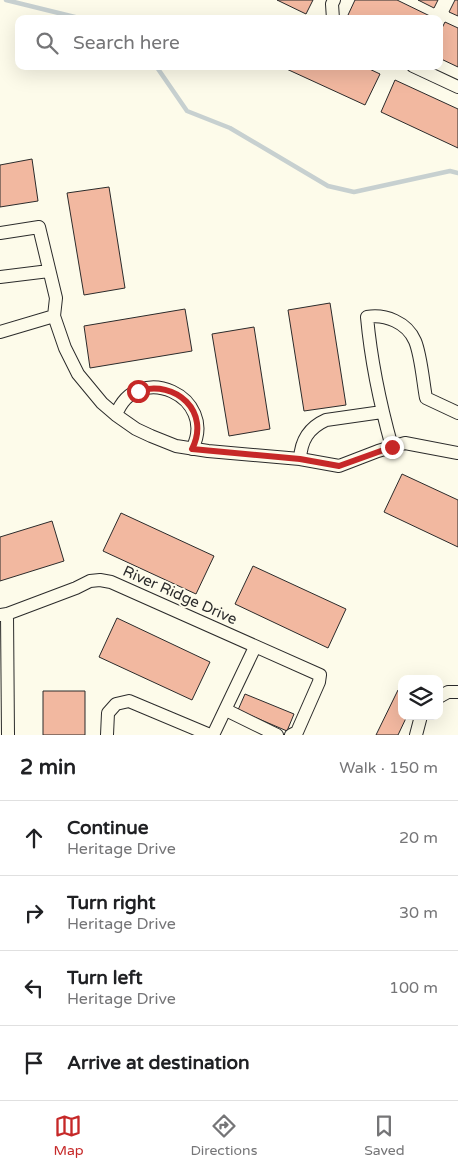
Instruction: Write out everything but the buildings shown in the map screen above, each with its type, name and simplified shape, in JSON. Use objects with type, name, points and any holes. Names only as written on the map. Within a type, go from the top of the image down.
[{"type":"street","points":[[333,15],[332,4],[334,0]]},
{"type":"street","points":[[422,70],[458,87]]},
{"type":"street","points":[[0,233],[39,227],[56,298],[54,316],[64,348],[78,374],[89,388],[116,415],[151,436],[176,446],[192,449],[300,459],[339,466],[405,443],[458,453]]},
{"type":"street","points":[[0,277],[49,271]]},
{"type":"street","points":[[0,332],[54,316]]},
{"type":"street","points":[[392,447],[382,412],[366,316],[392,319],[405,328],[416,342],[426,398],[458,413]]},
{"type":"street","points":[[116,415],[119,406],[124,400],[138,391],[154,387],[169,390],[183,398],[193,411],[197,427],[195,443],[192,449]]},
{"type":"street","points":[[300,459],[304,440],[311,429],[320,423],[326,420],[382,412]]},
{"type":"street","name":"River Ridge Drive","points":[[8,735],[4,614],[90,581],[100,580],[111,582],[320,675],[319,682],[297,732],[291,735]]},
{"type":"street","points":[[107,735],[108,713],[116,704],[129,701],[212,735],[226,710],[255,647]]},
{"type":"street","points":[[443,695],[448,692],[458,692]]},
{"type":"street","points":[[226,710],[277,735]]},
{"type":"street","points":[[416,735],[420,720]]},
{"type":"waterway","points":[[6,0],[67,15]]},
{"type":"waterway","points":[[159,70],[187,111],[230,128],[328,186],[354,192],[450,171],[458,173]]},
{"type":"route","points":[[138,391],[146,388],[162,388],[177,393],[189,404],[196,419],[197,427],[195,443],[192,449],[300,459],[339,466],[392,447]]}]
